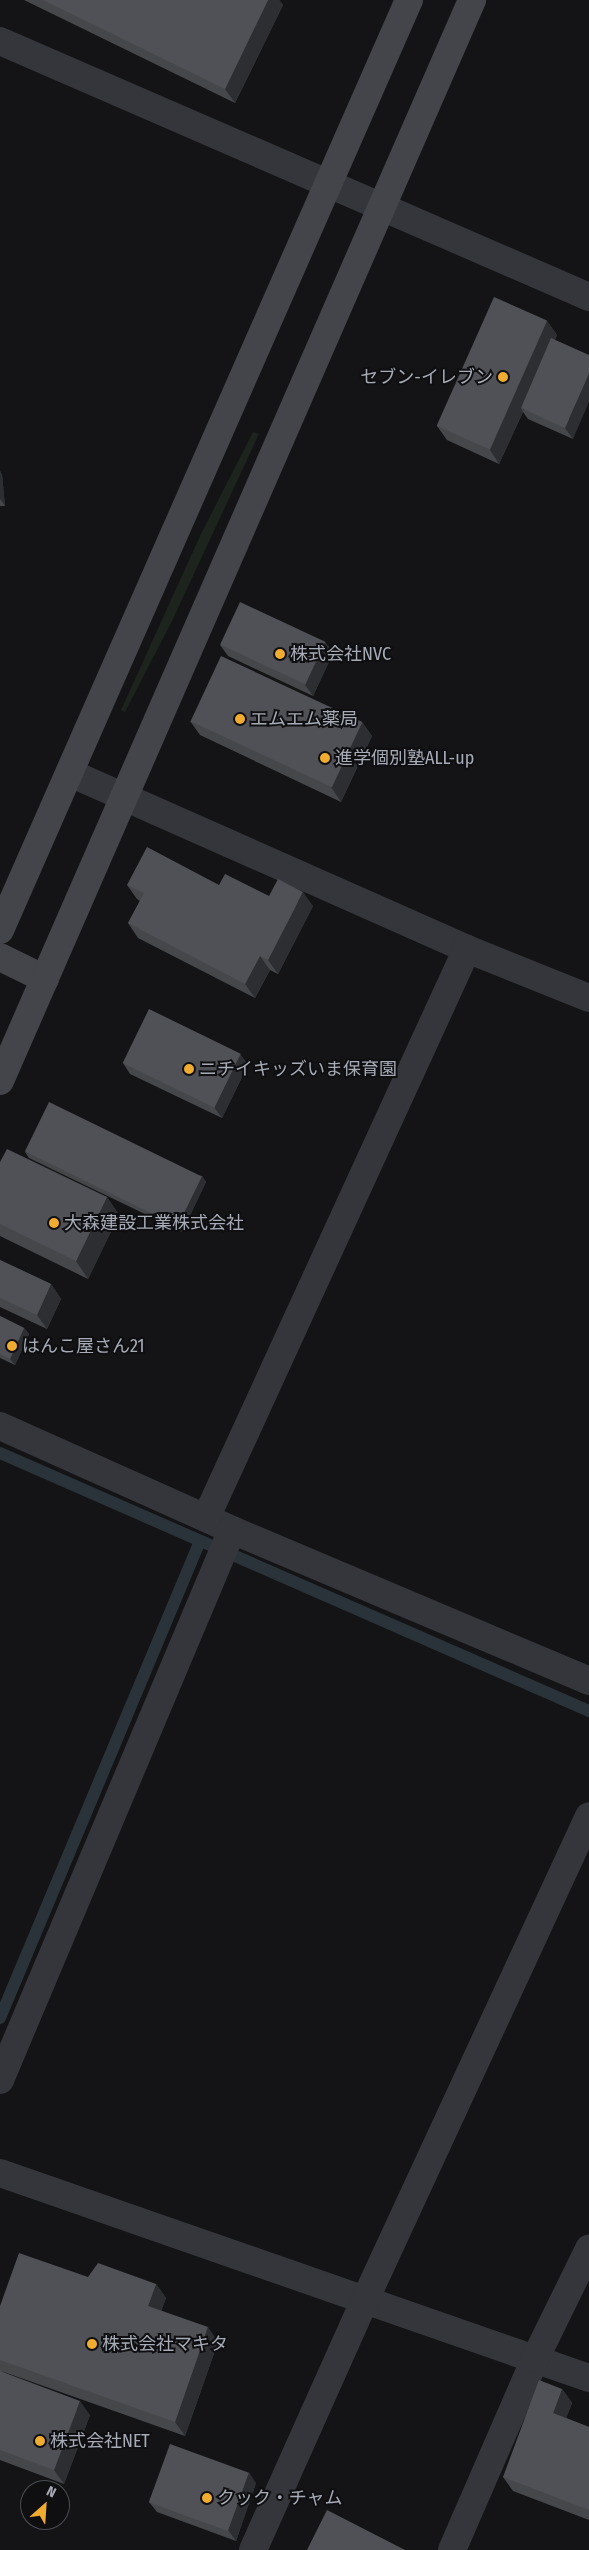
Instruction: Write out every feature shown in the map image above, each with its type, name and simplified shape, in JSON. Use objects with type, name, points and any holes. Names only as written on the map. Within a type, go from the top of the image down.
[{"type":"street","points":[[0,930],[409,0]]},
{"type":"street","points":[[0,1081],[472,0]]},
{"type":"street","points":[[0,41],[382,205],[589,297]]},
{"type":"street","points":[[70,773],[467,949],[589,997]]},
{"type":"street","points":[[206,1518],[467,949]]},
{"type":"street","points":[[0,957],[45,979]]},
{"type":"street","points":[[0,1426],[206,1518],[226,1544],[589,1681]]},
{"type":"street","points":[[0,2080],[226,1544]]},
{"type":"street","points":[[253,2550],[365,2300],[580,1857],[589,1816]]},
{"type":"street","points":[[0,2173],[589,2378]]},
{"type":"street","points":[[452,2550],[536,2359],[589,2249]]},
{"type":"shaded area","points":[[253,432],[259,434],[172,621],[125,712],[121,710],[200,536]]},
{"type":"building","points":[[43,0],[268,0],[225,89]]},
{"type":"building","points":[[494,297],[547,321],[490,449],[437,426]]},
{"type":"building","points":[[551,338],[589,355],[589,374],[565,428],[521,408]]},
{"type":"building","name":"株式会社NVC","points":[[240,602],[325,642],[305,684],[220,645]]},
{"type":"building","points":[[221,656],[362,722],[332,787],[191,721]]},
{"type":"building","points":[[147,847],[219,885],[225,874],[269,896],[278,879],[303,892],[268,960],[260,956],[245,984],[128,923],[144,893],[127,885]]},
{"type":"building","points":[[149,1009],[241,1054],[214,1108],[123,1063]]},
{"type":"building","points":[[49,1102],[202,1177],[178,1226],[25,1151]]},
{"type":"building","points":[[7,1149],[107,1197],[76,1261],[0,1224],[0,1162]]},
{"type":"building","points":[[0,1260],[51,1284],[37,1315],[0,1298]]},
{"type":"building","name":"はんこ屋さん21","points":[[0,1316],[24,1328],[10,1359],[0,1354]]},
{"type":"building","points":[[19,2253],[88,2277],[98,2263],[156,2284],[148,2306],[208,2327],[175,2422],[0,2360],[0,2306]]},
{"type":"building","points":[[0,2371],[80,2401],[54,2470],[0,2450]]},
{"type":"building","points":[[539,2380],[562,2389],[553,2413],[589,2427],[589,2510],[503,2477]]},
{"type":"building","points":[[170,2444],[249,2473],[228,2531],[149,2502]]},
{"type":"building","points":[[327,2510],[405,2550],[307,2550]]},
{"type":"waterway","points":[[0,1453],[589,1711]]},
{"type":"waterway","points":[[0,2018],[200,1541]]},
{"type":"place","name":"セブン-イレブン","points":[[503,377]]},
{"type":"place","name":"株式会社NVC","points":[[280,654]]},
{"type":"place","name":"エムエム薬局","points":[[240,719]]},
{"type":"place","name":"進学個別塾ALL-up","points":[[325,758]]},
{"type":"place","name":"ニチイキッズいま保育園","points":[[189,1069]]},
{"type":"place","name":"大森建設工業株式会社","points":[[54,1223]]},
{"type":"place","name":"はんこ屋さん21","points":[[12,1346]]},
{"type":"place","name":"株式会社マキタ","points":[[92,2344]]},
{"type":"place","name":"株式会社NET","points":[[40,2441]]},
{"type":"place","name":"クック・チャム","points":[[207,2498]]}]
